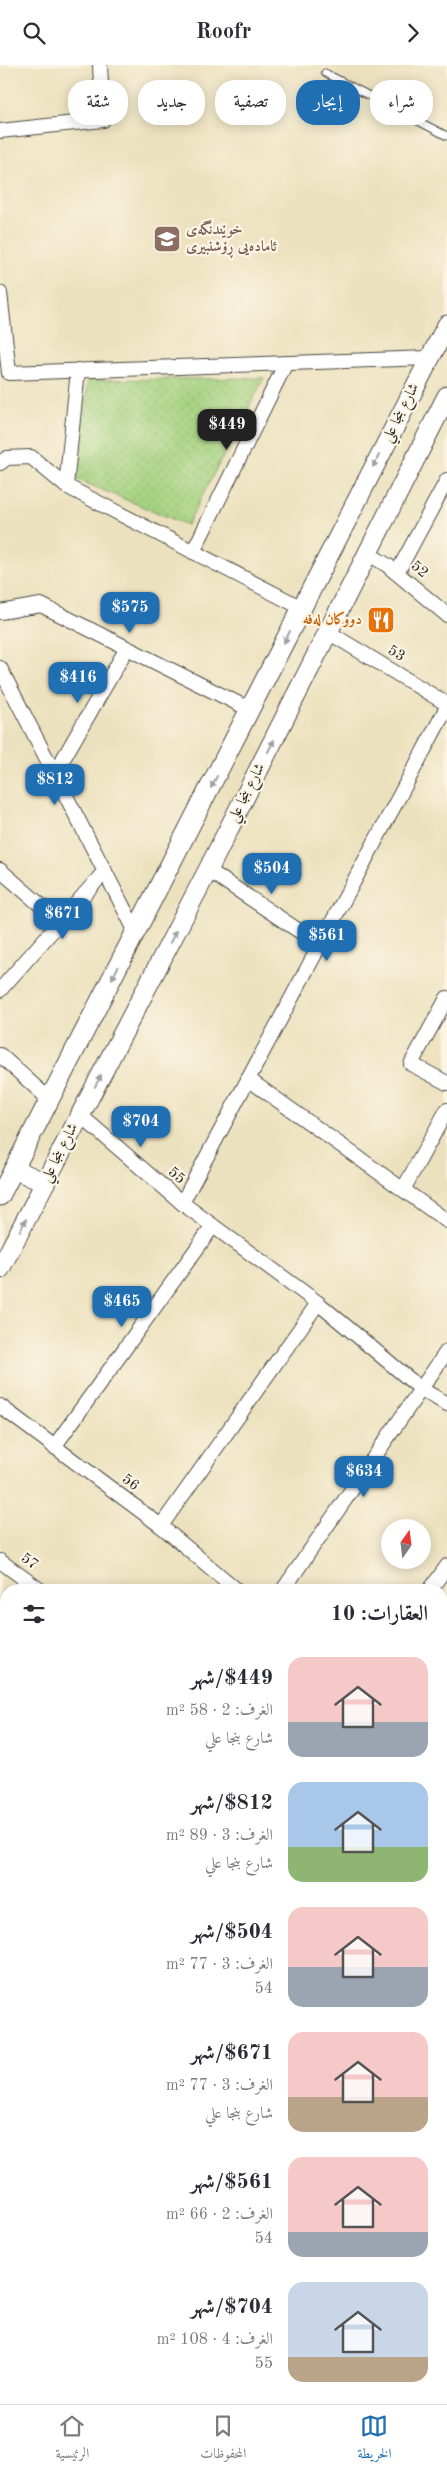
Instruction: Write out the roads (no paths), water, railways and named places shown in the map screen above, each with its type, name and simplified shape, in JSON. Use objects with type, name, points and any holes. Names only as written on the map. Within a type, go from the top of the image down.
[{"type":"main road","name":"شارع بنجا علي","points":[[0,1196],[251,711],[428,358],[447,325]]},
{"type":"main road","name":"شارع بنجا علي","points":[[0,1269],[208,870],[447,396]]},
{"type":"main road","points":[[14,1169],[44,1183]]},
{"type":"street","points":[[0,131],[103,120],[100,65]]},
{"type":"street","points":[[0,293],[9,373],[428,358]]},
{"type":"street","points":[[193,552],[286,363]]},
{"type":"street","points":[[66,486],[78,370]]},
{"type":"street","points":[[0,463],[7,458],[30,457],[66,486],[302,608]]},
{"type":"street","points":[[397,573],[447,480]]},
{"type":"street","name":"52","points":[[367,553],[397,573],[447,615]]},
{"type":"street","points":[[0,612],[41,605],[251,711]]},
{"type":"street","name":"53","points":[[328,632],[447,705]]},
{"type":"street","points":[[54,773],[126,648]]},
{"type":"street","points":[[0,668],[136,932]]},
{"type":"street","points":[[182,1203],[447,705]]},
{"type":"street","points":[[0,870],[60,922]]},
{"type":"street","points":[[208,870],[320,945]]},
{"type":"street","points":[[0,990],[105,871]]},
{"type":"street","points":[[447,998],[410,1065],[447,1083]]},
{"type":"street","points":[[0,1055],[50,1100]]},
{"type":"street","points":[[248,1079],[404,1188],[447,1221]]},
{"type":"street","points":[[404,1188],[447,1110]]},
{"type":"street","name":"55","points":[[80,1115],[182,1203],[318,1303],[421,1389],[447,1404]]},
{"type":"street","points":[[54,1447],[213,1226]]},
{"type":"street","points":[[161,1526],[318,1303]]},
{"type":"street","points":[[287,1584],[447,1351]]},
{"type":"street","name":"56","points":[[0,1406],[161,1526],[230,1584]]},
{"type":"street","name":"57","points":[[0,1561],[32,1584]]},
{"type":"street","points":[[434,1584],[447,1566]]},
{"type":"lane","points":[[325,73],[447,136]]},
{"type":"place","name":"خوێندنگەی ئامادەیی ڕۆشنبیری","points":[[167,239]]},
{"type":"place","name":"دووكان لەفە","points":[[381,620]]}]
